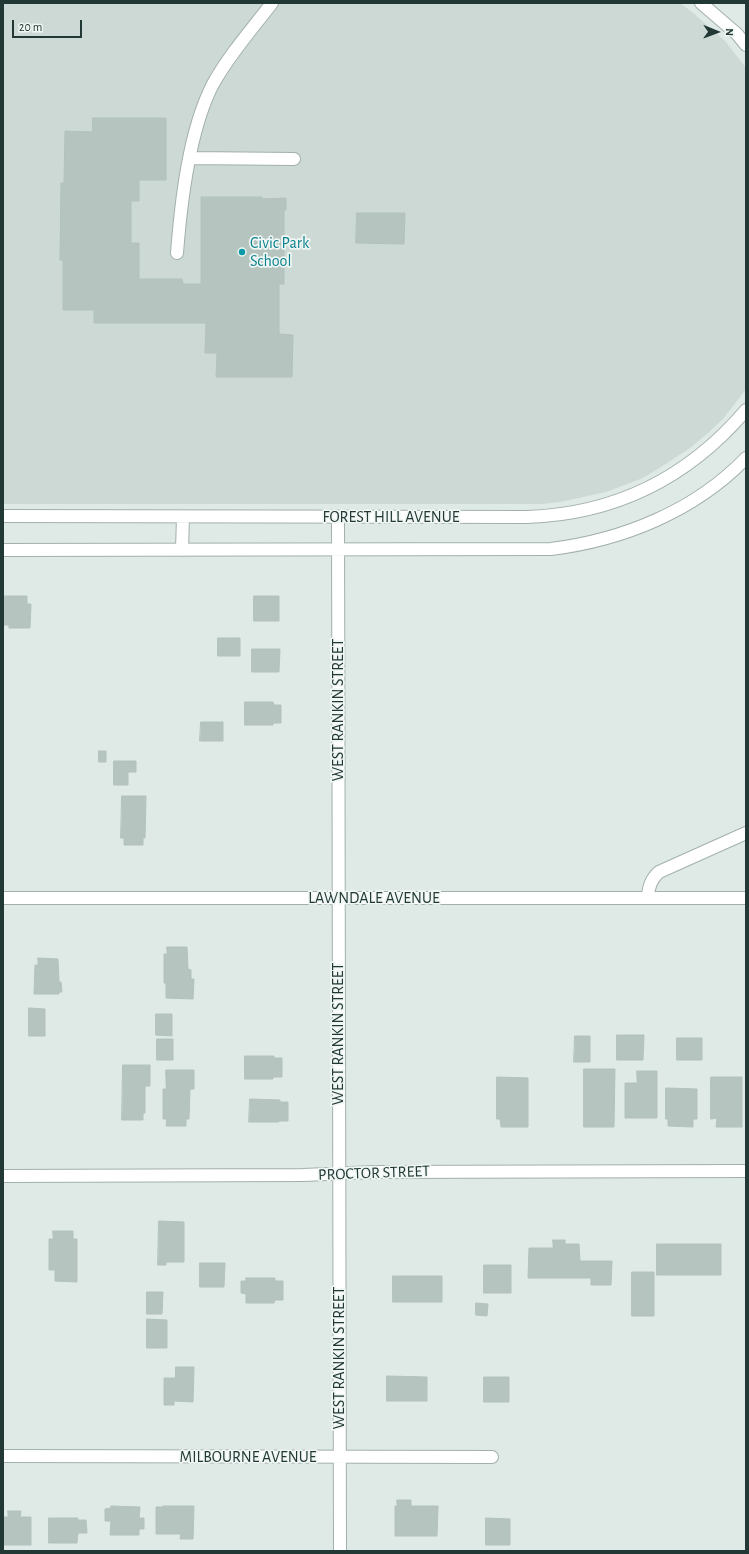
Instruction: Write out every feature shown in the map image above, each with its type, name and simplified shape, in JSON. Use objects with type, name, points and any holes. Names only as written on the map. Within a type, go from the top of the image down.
[{"type":"street","points":[[177,253],[181,213],[190,158],[201,112],[214,83],[242,42],[272,3]]},
{"type":"street","points":[[701,3],[732,30],[746,45]]},
{"type":"street","points":[[190,158],[294,159]]},
{"type":"street","name":"FOREST HILL AVENUE","points":[[3,516],[546,516],[586,510],[605,505],[645,490],[681,469],[719,440],[746,410]]},
{"type":"street","name":"FOREST HILL AVENUE","points":[[3,550],[538,550],[566,547],[590,542],[636,528],[678,509],[710,488],[746,458]]},
{"type":"street","points":[[182,550],[183,517]]},
{"type":"street","name":"WEST RANKIN STREET","points":[[338,517],[340,1551]]},
{"type":"street","points":[[648,898],[648,889],[652,880],[659,872],[746,833]]},
{"type":"street","name":"LAWNDALE AVENUE","points":[[3,898],[746,898]]},
{"type":"street","name":"PROCTOR STREET","points":[[3,1176],[302,1176],[383,1172],[746,1171]]},
{"type":"street","name":"MILBOURNE AVENUE","points":[[3,1456],[492,1457]]},
{"type":"shaded area","points":[[3,3],[680,3],[725,41],[746,68],[746,389],[723,419],[708,433],[690,448],[643,478],[606,492],[560,502],[542,504],[3,504]]},
{"type":"building","name":"Civic Park School","points":[[93,118],[166,118],[166,180],[139,180],[139,201],[131,201],[131,243],[139,243],[139,279],[182,279],[183,284],[201,284],[201,197],[262,197],[262,199],[286,198],[286,210],[284,210],[284,284],[279,284],[279,334],[293,335],[292,377],[216,377],[217,353],[205,353],[206,323],[94,323],[94,310],[63,310],[63,260],[60,260],[61,183],[64,183],[65,131],[92,132]]},
{"type":"building","points":[[357,213],[405,213],[404,244],[356,243]]},
{"type":"building","points":[[3,596],[27,596],[27,604],[31,604],[30,628],[9,628],[9,625],[3,625]]},
{"type":"building","points":[[254,596],[279,596],[279,621],[254,621]]},
{"type":"building","points":[[218,638],[240,638],[240,656],[218,656]]},
{"type":"building","points":[[252,649],[280,649],[279,672],[252,672]]},
{"type":"building","points":[[245,702],[273,702],[274,705],[281,705],[281,723],[273,723],[273,725],[245,725]]},
{"type":"building","points":[[201,722],[223,722],[223,741],[200,741]]},
{"type":"building","points":[[99,751],[106,751],[106,762],[99,762]]},
{"type":"building","points":[[114,761],[136,761],[136,772],[128,772],[128,785],[114,785]]},
{"type":"building","points":[[122,796],[146,796],[145,838],[143,838],[143,845],[124,845],[124,838],[121,838]]},
{"type":"building","points":[[167,947],[187,947],[188,969],[191,970],[191,979],[194,979],[193,999],[166,998],[166,983],[164,983],[164,954],[167,954]]},
{"type":"building","points":[[38,958],[58,959],[59,982],[61,982],[62,992],[59,992],[59,994],[34,994],[35,965],[38,965]]},
{"type":"building","points":[[29,1008],[45,1009],[45,1036],[29,1036]]},
{"type":"building","points":[[156,1014],[172,1014],[172,1036],[156,1035]]},
{"type":"building","points":[[617,1035],[644,1035],[643,1060],[617,1060]]},
{"type":"building","points":[[575,1036],[590,1036],[590,1062],[574,1062]]},
{"type":"building","points":[[677,1038],[702,1038],[702,1060],[677,1060]]},
{"type":"building","points":[[157,1039],[173,1039],[173,1060],[157,1060]]},
{"type":"building","points":[[245,1056],[274,1056],[274,1058],[282,1058],[282,1077],[273,1077],[273,1079],[245,1079]]},
{"type":"building","points":[[123,1065],[150,1065],[150,1086],[145,1086],[145,1113],[143,1113],[143,1120],[122,1120]]},
{"type":"building","points":[[584,1069],[615,1069],[614,1127],[584,1127]]},
{"type":"building","points":[[166,1070],[194,1070],[194,1089],[190,1089],[189,1119],[186,1119],[186,1126],[166,1126],[167,1119],[163,1119],[163,1089],[166,1089]]},
{"type":"building","points":[[637,1071],[657,1071],[657,1118],[625,1118],[625,1083],[637,1083]]},
{"type":"building","points":[[497,1077],[528,1078],[528,1127],[501,1127],[500,1119],[497,1119]]},
{"type":"building","points":[[711,1077],[742,1077],[742,1127],[716,1127],[717,1118],[711,1119]]},
{"type":"building","points":[[666,1088],[697,1089],[697,1119],[693,1119],[693,1127],[668,1126],[668,1119],[666,1119]]},
{"type":"building","points":[[250,1099],[280,1100],[280,1102],[288,1102],[288,1121],[249,1122]]},
{"type":"building","points":[[159,1221],[184,1222],[184,1262],[166,1262],[166,1265],[158,1265]]},
{"type":"building","points":[[53,1231],[73,1231],[73,1239],[77,1239],[77,1282],[55,1281],[55,1270],[49,1270],[49,1239],[53,1239]]},
{"type":"building","points":[[553,1240],[565,1240],[565,1244],[579,1244],[580,1261],[612,1261],[611,1285],[591,1285],[591,1278],[528,1278],[529,1248],[553,1248]]},
{"type":"building","points":[[657,1244],[721,1244],[721,1275],[657,1275]]},
{"type":"building","points":[[200,1263],[225,1263],[224,1287],[200,1287]]},
{"type":"building","points":[[484,1265],[511,1265],[511,1293],[484,1293]]},
{"type":"building","points":[[632,1272],[654,1272],[654,1316],[632,1316]]},
{"type":"building","points":[[393,1276],[442,1276],[442,1302],[393,1302]]},
{"type":"building","points":[[246,1278],[275,1278],[275,1281],[283,1281],[283,1300],[275,1300],[274,1303],[246,1303],[246,1294],[241,1293],[241,1281],[246,1281]]},
{"type":"building","points":[[147,1292],[163,1292],[162,1314],[147,1314]]},
{"type":"building","points":[[476,1303],[488,1304],[487,1316],[476,1315]]},
{"type":"building","points":[[147,1319],[167,1320],[167,1348],[147,1348]]},
{"type":"building","points":[[176,1367],[194,1367],[193,1402],[174,1401],[174,1405],[164,1405],[164,1378],[175,1378]]},
{"type":"building","points":[[387,1376],[427,1377],[427,1401],[387,1401]]},
{"type":"building","points":[[484,1377],[509,1377],[509,1402],[484,1402]]},
{"type":"building","points":[[397,1500],[411,1500],[411,1506],[438,1506],[437,1536],[395,1536],[395,1506],[397,1506]]},
{"type":"building","points":[[111,1506],[140,1507],[139,1518],[144,1518],[144,1529],[139,1529],[139,1535],[110,1535],[111,1521],[105,1521],[105,1509],[111,1508]]},
{"type":"building","points":[[194,1506],[193,1539],[180,1539],[181,1534],[156,1534],[156,1507]]},
{"type":"building","points":[[8,1511],[21,1511],[20,1517],[31,1517],[31,1545],[3,1545],[3,1517],[8,1517]]},
{"type":"building","points":[[49,1518],[78,1518],[77,1520],[86,1520],[87,1533],[78,1533],[77,1543],[49,1543]]},
{"type":"building","points":[[486,1518],[510,1519],[510,1545],[486,1545]]},
{"type":"place","name":"Civic Park School","points":[[242,252]]}]
